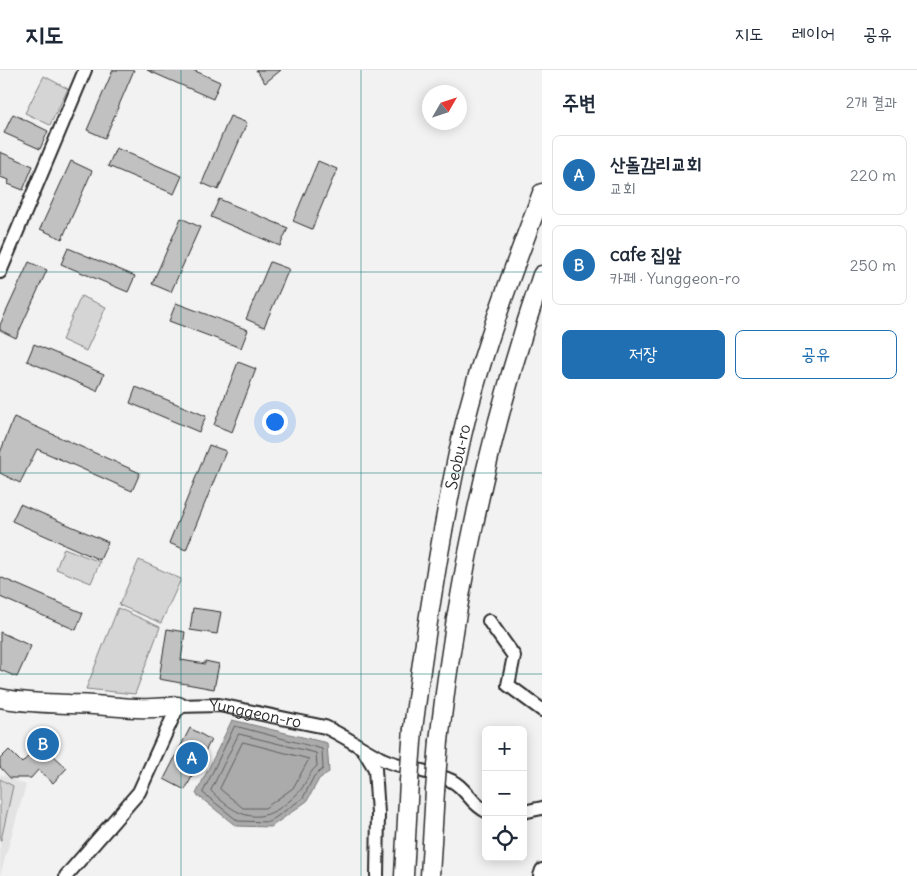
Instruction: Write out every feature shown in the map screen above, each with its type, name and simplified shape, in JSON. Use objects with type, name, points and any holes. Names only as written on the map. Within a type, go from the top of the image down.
[{"type":"main road","name":"Seobu-ro","points":[[404,876],[413,729],[427,621],[459,449],[488,347],[542,193]]},
{"type":"main road","name":"Seobu-ro","points":[[430,876],[439,741],[453,631],[479,496],[506,390],[542,275]]},
{"type":"main road","name":"Yunggeon-ro","points":[[0,698],[50,705],[70,704],[151,710],[178,706]]},
{"type":"street","points":[[0,272],[85,70]]},
{"type":"street","points":[[489,621],[514,656],[508,685],[542,710]]},
{"type":"street","name":"Yunggeon-ro","points":[[178,706],[219,705],[325,728],[362,746],[383,759],[451,780],[464,789],[473,802],[482,808]]},
{"type":"street","points":[[66,876],[139,792],[178,706]]},
{"type":"street","points":[[362,746],[375,769],[378,813],[377,876]]},
{"type":"street","points":[[527,811],[542,808]]},
{"type":"street","points":[[540,876],[542,870]]},
{"type":"shaded area","points":[[44,76],[68,89],[50,125],[25,113]]},
{"type":"shaded area","points":[[81,296],[106,307],[86,351],[62,340]]},
{"type":"shaded area","points":[[64,548],[100,562],[91,583],[56,569]]},
{"type":"shaded area","points":[[139,560],[181,579],[161,623],[119,605]]},
{"type":"shaded area","points":[[118,608],[160,627],[135,694],[86,689]]},
{"type":"shaded area","points":[[0,774],[26,785],[0,876]]},
{"type":"shaded area","points":[[0,779],[13,786],[1,840],[0,840]]},
{"type":"water","points":[[232,720],[327,743],[329,772],[319,779],[307,801],[271,827],[236,826],[196,794]]},
{"type":"building","points":[[113,70],[134,70],[105,138],[87,130]]},
{"type":"building","points":[[147,70],[193,70],[220,82],[213,99]]},
{"type":"building","points":[[256,70],[281,70],[265,83]]},
{"type":"building","points":[[13,114],[48,131],[40,149],[4,133]]},
{"type":"building","points":[[230,116],[247,123],[218,190],[202,183]]},
{"type":"building","points":[[116,148],[182,176],[174,194],[108,166]]},
{"type":"building","points":[[0,152],[33,166],[23,190],[8,184],[9,180],[0,177]]},
{"type":"building","points":[[71,161],[92,171],[62,239],[40,229]]},
{"type":"building","points":[[318,161],[337,169],[312,229],[293,221]]},
{"type":"building","points":[[219,199],[288,228],[280,246],[211,217]]},
{"type":"building","points":[[181,218],[200,227],[171,292],[152,284]]},
{"type":"building","points":[[68,248],[135,276],[128,292],[61,264]]},
{"type":"building","points":[[29,262],[47,270],[16,338],[0,330],[0,325]]},
{"type":"building","points":[[270,262],[289,269],[264,327],[246,319]]},
{"type":"building","points":[[176,303],[248,330],[241,348],[169,321]]},
{"type":"building","points":[[34,344],[104,374],[97,391],[27,361]]},
{"type":"building","points":[[238,362],[256,369],[232,432],[214,425]]},
{"type":"building","points":[[136,387],[206,416],[199,432],[130,403]]},
{"type":"building","points":[[14,417],[140,473],[132,491],[37,449],[20,483],[0,473],[0,453]]},
{"type":"building","points":[[209,445],[226,451],[186,550],[169,543]]},
{"type":"building","points":[[20,504],[108,542],[100,560],[12,521]]},
{"type":"building","points":[[0,577],[83,613],[76,630],[0,597]]},
{"type":"building","points":[[193,608],[221,612],[217,634],[190,630]]},
{"type":"building","points":[[167,629],[185,632],[181,660],[205,664],[205,661],[219,664],[214,689],[159,679]]},
{"type":"building","points":[[0,632],[31,646],[17,677],[0,670]]},
{"type":"building","points":[[190,728],[211,740],[185,790],[164,779]]},
{"type":"building","points":[[46,737],[57,748],[52,754],[67,768],[53,783],[38,770],[31,778],[10,778],[0,767],[0,759],[9,750],[22,763]]},
{"type":"place","name":"cafe 집앞","points":[[43,744]]},
{"type":"place","name":"산돌감리교회","points":[[192,758]]}]
